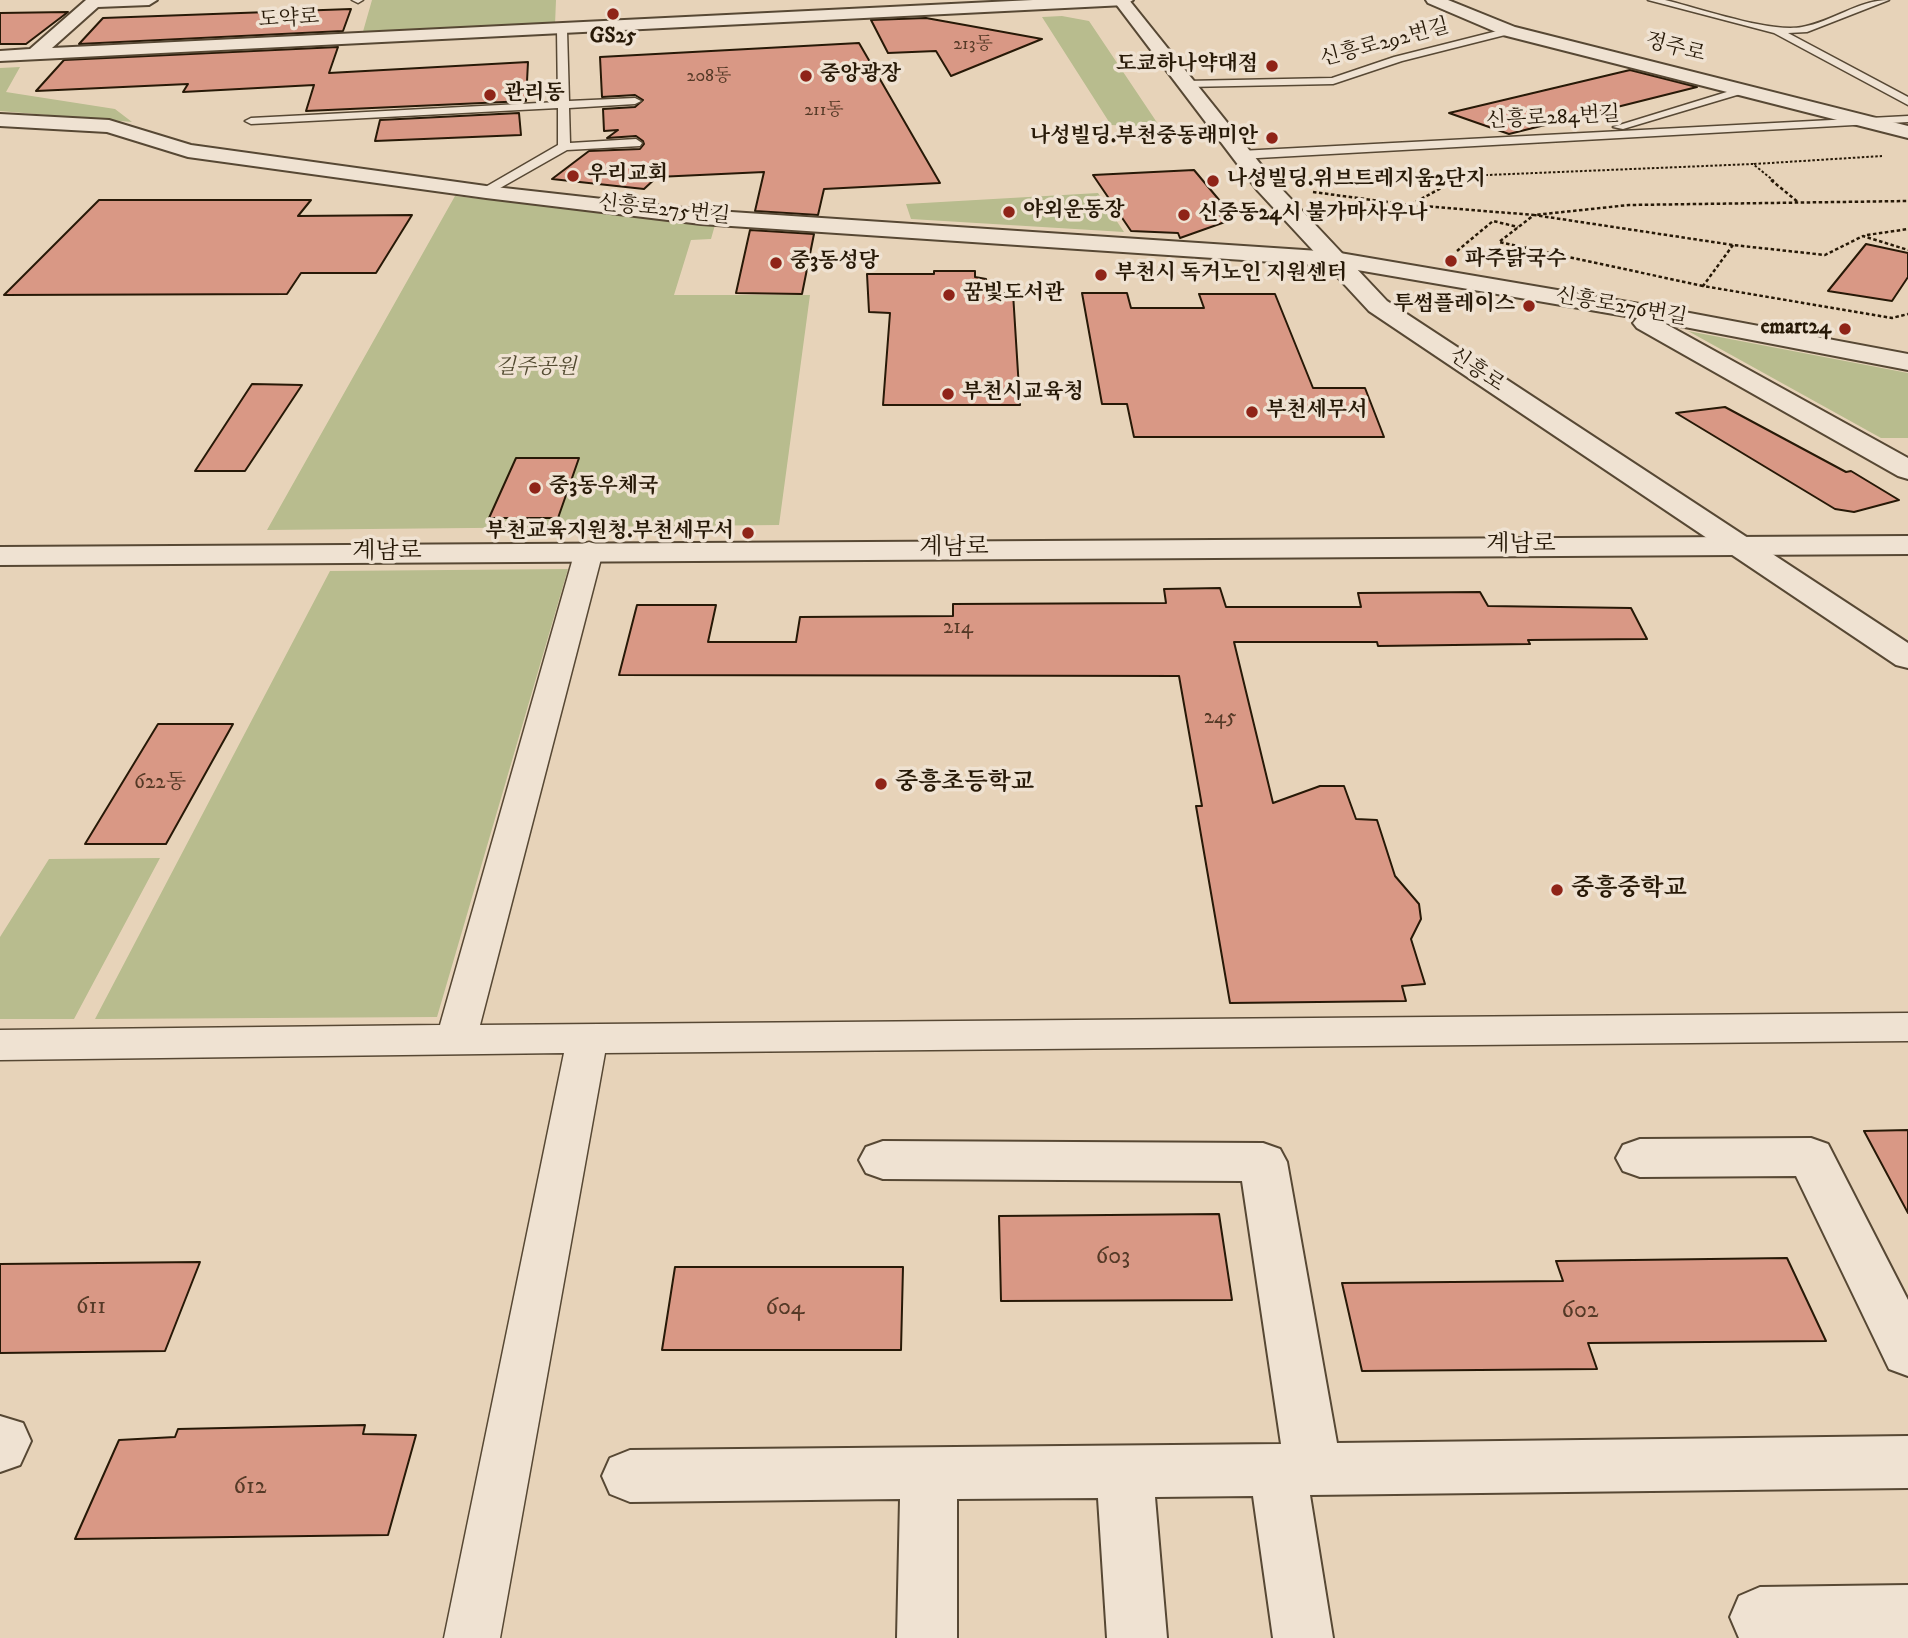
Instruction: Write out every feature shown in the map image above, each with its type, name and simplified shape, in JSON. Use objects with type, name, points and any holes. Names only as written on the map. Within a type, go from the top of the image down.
[{"type":"street","points":[[34,55],[94,1],[149,0]]},
{"type":"street","name":"도약로","points":[[0,56],[562,30],[950,5],[1122,0]]},
{"type":"street","name":"신흥로","points":[[1122,0],[1240,155],[1378,306],[1908,658]]},
{"type":"street","name":"정주로","points":[[1434,0],[1509,31],[1908,132]]},
{"type":"street","points":[[562,30],[563,10]]},
{"type":"street","name":"신흥로275번길","points":[[0,120],[108,126],[188,151],[486,192],[701,216],[1334,259]]},
{"type":"street","name":"신흥로276번길","points":[[1334,259],[1620,308],[1908,362]]},
{"type":"street","points":[[1620,308],[1908,470]]},
{"type":"street","name":"계남로","points":[[0,555],[1908,545]]},
{"type":"street","points":[[456,1039],[589,551]]},
{"type":"street","points":[[0,1045],[1908,1027]]},
{"type":"street","points":[[472,1638],[587,1038]]},
{"type":"street","points":[[1640,1158],[1811,1157],[1902,1328]]},
{"type":"street","points":[[883,1160],[1263,1161],[1296,1470],[1303,1638]]},
{"type":"street","points":[[0,1441],[3,1441],[0,1447]]},
{"type":"street","points":[[630,1476],[1908,1462]]},
{"type":"street","points":[[1125,1471],[1137,1638]]},
{"type":"street","points":[[927,1638],[929,1473]]},
{"type":"street","points":[[1760,1617],[1908,1615]]},
{"type":"lane","points":[[1653,0],[1776,30],[1816,27],[1884,0]]},
{"type":"lane","points":[[1732,6],[1908,102]]},
{"type":"lane","points":[[562,30],[564,147]]},
{"type":"lane","name":"신흥로292번길","points":[[1186,84],[1333,81],[1398,59],[1509,31]]},
{"type":"lane","points":[[1604,135],[1622,125],[1743,90]]},
{"type":"lane","points":[[251,121],[635,101]]},
{"type":"lane","name":"신흥로284번길","points":[[1240,155],[1908,119]]},
{"type":"lane","points":[[486,192],[564,147],[636,143]]},
{"type":"path","points":[[1435,144],[1463,176]]},
{"type":"path","points":[[1410,205],[1463,176],[1882,156]]},
{"type":"path","points":[[1753,164],[1798,203]]},
{"type":"path","points":[[1266,186],[1410,205],[1534,215],[1732,245],[1825,255],[1863,236],[1908,229]]},
{"type":"path","points":[[1908,201],[1629,205],[1534,215],[1499,242],[1703,286],[1892,318],[1908,314]]},
{"type":"path","points":[[1429,274],[1493,221],[1518,227]]},
{"type":"path","points":[[1863,236],[1908,250]]},
{"type":"path","points":[[1703,286],[1732,245]]},
{"type":"green space","points":[[372,0],[556,0],[555,25],[362,35]]},
{"type":"green space","points":[[1062,16],[1089,21],[1160,127],[1111,125],[1042,17]]},
{"type":"green space","points":[[20,67],[6,92],[115,109],[132,122],[0,111],[0,68]]},
{"type":"green space","name":"야외운동장","points":[[1098,193],[1124,232],[911,219],[906,204]]},
{"type":"green space","name":"길주공원","points":[[455,196],[715,225],[711,239],[691,240],[674,295],[810,295],[779,525],[267,530]]},
{"type":"green space","points":[[1688,331],[1908,373],[1908,438],[1881,438]]},
{"type":"green space","points":[[568,569],[437,1017],[95,1019],[330,571]]},
{"type":"green space","points":[[160,858],[74,1019],[0,1019],[0,937],[49,859]]},
{"type":"building","points":[[351,9],[343,31],[79,44],[103,18]]},
{"type":"building","points":[[68,12],[26,44],[0,44],[0,13]]},
{"type":"building","points":[[926,18],[1042,39],[951,76],[936,51],[888,53],[871,20]]},
{"type":"building","points":[[859,43],[940,183],[824,189],[818,215],[755,211],[764,172],[657,177],[644,189],[552,179],[589,151],[640,149],[644,144],[636,136],[607,138],[618,130],[604,131],[603,109],[635,107],[643,100],[635,95],[602,97],[600,57]]},
{"type":"building","points":[[338,47],[329,73],[528,62],[526,101],[306,111],[314,85],[183,92],[188,84],[36,91],[64,60]]},
{"type":"building","points":[[1630,70],[1697,87],[1509,134],[1449,113]]},
{"type":"building","points":[[519,113],[521,135],[375,141],[380,120]]},
{"type":"building","points":[[1194,170],[1220,201],[1210,201],[1225,222],[1180,238],[1178,233],[1131,231],[1093,175]]},
{"type":"building","points":[[99,200],[311,200],[298,216],[412,215],[376,273],[301,273],[287,294],[4,295]]},
{"type":"building","name":"중3동성당","points":[[750,230],[814,234],[802,294],[736,293]]},
{"type":"building","points":[[1866,244],[1908,253],[1908,277],[1892,301],[1828,291]]},
{"type":"building","points":[[934,271],[975,271],[975,277],[986,279],[988,293],[1013,293],[1020,405],[883,405],[890,313],[869,312],[867,274],[934,274]]},
{"type":"building","points":[[1082,293],[1127,293],[1131,308],[1204,308],[1199,294],[1275,294],[1313,388],[1365,388],[1384,437],[1134,437],[1127,404],[1102,404]]},
{"type":"building","points":[[252,384],[302,385],[245,471],[195,471]]},
{"type":"building","points":[[1725,407],[1846,472],[1851,471],[1899,500],[1854,512],[1835,509],[1676,413]]},
{"type":"building","name":"중3동우체국","points":[[516,458],[579,458],[558,518],[489,518]]},
{"type":"building","points":[[1220,588],[1226,607],[1361,607],[1358,593],[1480,592],[1488,606],[1631,608],[1647,639],[1378,646],[1377,642],[1234,642],[1273,803],[1320,786],[1344,786],[1356,819],[1377,820],[1395,876],[1419,904],[1421,919],[1411,939],[1425,984],[1402,986],[1406,1001],[1230,1003],[1196,806],[1202,806],[1179,676],[619,675],[637,605],[716,605],[708,642],[796,642],[800,617],[953,616],[953,604],[1166,603],[1164,589]]},
{"type":"building","points":[[158,724],[233,724],[166,844],[85,844]]},
{"type":"building","points":[[1908,1130],[1908,1213],[1864,1131]]},
{"type":"building","points":[[1219,1214],[1232,1300],[1001,1301],[999,1216]]},
{"type":"building","points":[[1787,1258],[1826,1341],[1588,1343],[1597,1369],[1362,1371],[1342,1283],[1563,1281],[1556,1261]]},
{"type":"building","points":[[200,1262],[165,1351],[0,1353],[0,1264]]},
{"type":"building","points":[[675,1267],[903,1267],[901,1350],[662,1350]]},
{"type":"building","points":[[365,1425],[363,1434],[416,1435],[388,1535],[75,1539],[119,1440],[175,1437],[178,1429]]},
{"type":"place","name":"GS25","points":[[613,14]]},
{"type":"place","name":"도쿄하나약대점","points":[[1272,66]]},
{"type":"place","name":"중앙광장","points":[[806,76]]},
{"type":"place","name":"관리동","points":[[490,95]]},
{"type":"place","name":"나성빌딩.부천중동래미안","points":[[1272,138]]},
{"type":"place","name":"우리교회","points":[[573,176]]},
{"type":"place","name":"나성빌딩.위브트레지움2단지","points":[[1213,181]]},
{"type":"place","name":"야외운동장","points":[[1009,212]]},
{"type":"place","name":"신중동24시 불가마사우나","points":[[1184,215]]},
{"type":"place","name":"파주닭국수","points":[[1451,261]]},
{"type":"place","name":"중3동성당","points":[[776,263]]},
{"type":"place","name":"부천시 독거노인 지원센터","points":[[1101,275]]},
{"type":"place","name":"꿈빛도서관","points":[[949,295]]},
{"type":"place","name":"투썸플레이스","points":[[1529,306]]},
{"type":"place","name":"emart24","points":[[1845,329]]},
{"type":"place","name":"부천시교육청","points":[[948,394]]},
{"type":"place","name":"부천세무서","points":[[1252,412]]},
{"type":"place","name":"중3동우체국","points":[[535,488]]},
{"type":"place","name":"부천교육지원청.부천세무서","points":[[748,533]]},
{"type":"place","name":"중흥초등학교","points":[[881,784]]},
{"type":"place","name":"중흥중학교","points":[[1557,890]]}]
